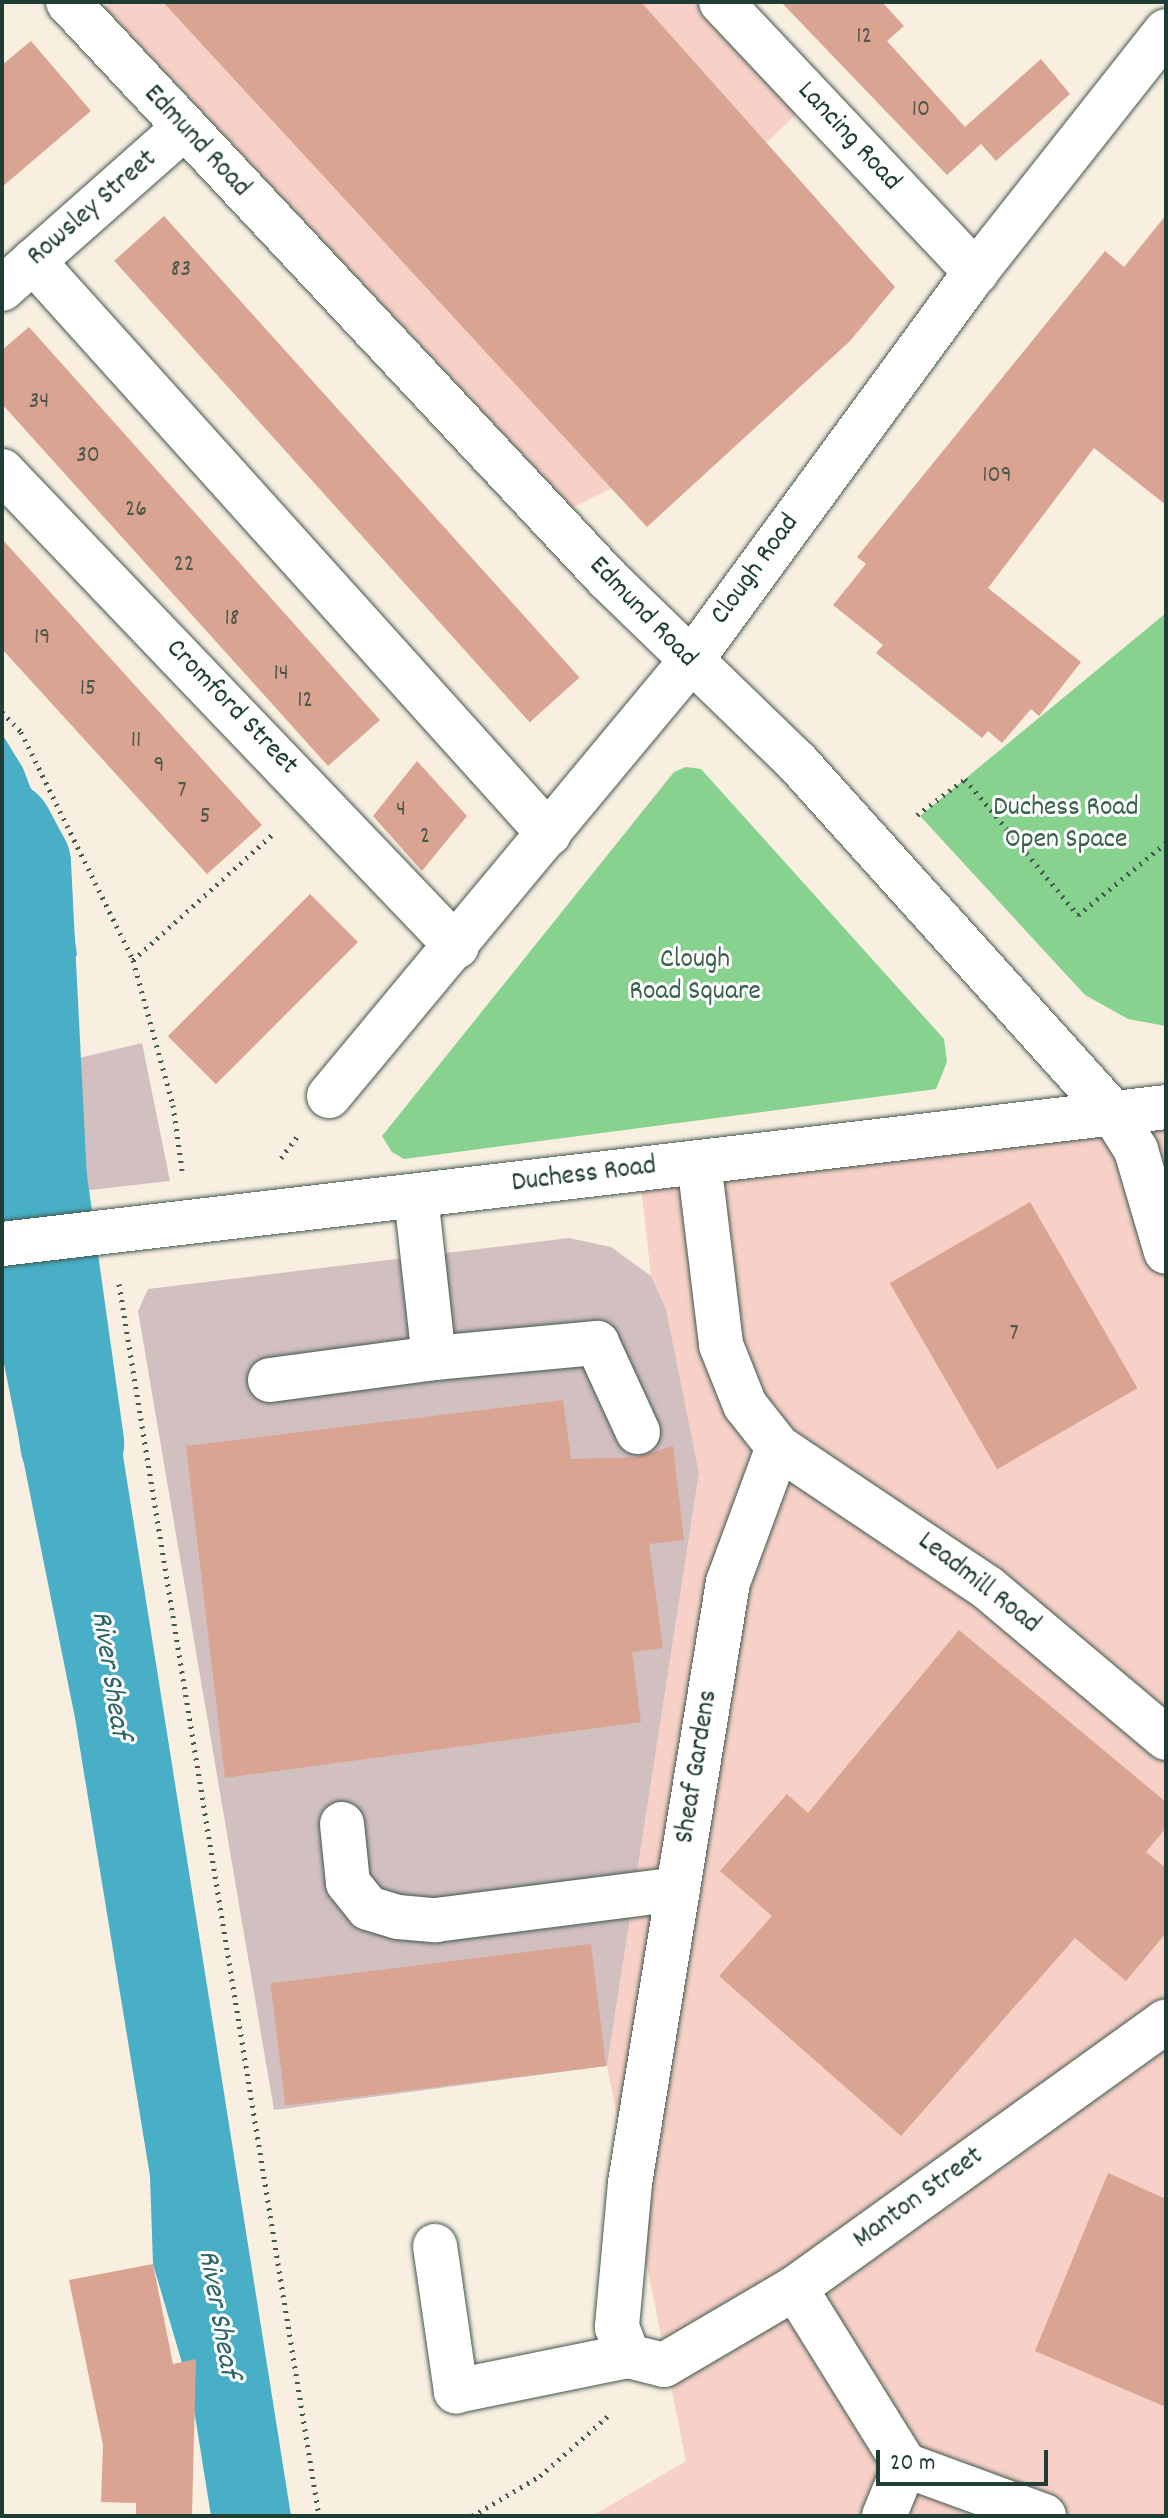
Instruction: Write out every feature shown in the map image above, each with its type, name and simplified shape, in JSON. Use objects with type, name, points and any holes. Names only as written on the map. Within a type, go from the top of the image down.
[{"type":"street","name":"Edmund Road","points":[[68,2],[183,129],[690,662],[797,762],[1113,1113],[1136,1150],[1166,1252]]},
{"type":"street","name":"Lancing Road","points":[[721,2],[976,273]]},
{"type":"street","name":"Clough Road","points":[[329,1096],[457,947],[690,662],[976,273],[1166,31]]},
{"type":"street","name":"Rowsley Street","points":[[17,275],[183,129]]},
{"type":"street","points":[[17,275],[549,834]]},
{"type":"street","name":"Cromford Street","points":[[2,471],[457,947]]},
{"type":"street","name":"Duchess Road","points":[[2,1244],[1166,1107]]},
{"type":"street","points":[[699,1162],[721,1345],[745,1405],[778,1447]]},
{"type":"street","points":[[416,1196],[434,1358]]},
{"type":"street","points":[[270,1380],[434,1358],[597,1343],[638,1432]]},
{"type":"street","name":"Leadmill Road","points":[[778,1447],[988,1588],[1166,1738]]},
{"type":"street","name":"Sheaf Gardens","points":[[646,2360],[617,2327],[630,2183],[728,1582],[778,1447]]},
{"type":"street","points":[[342,1824],[348,1883],[368,1908],[398,1917],[436,1920],[678,1889]]},
{"type":"street","name":"Manton Street","points":[[435,2246],[456,2391],[646,2360],[795,2288],[1166,2021]]},
{"type":"street","points":[[795,2288],[905,2465],[1044,2516]]},
{"type":"street","points":[[884,2516],[905,2465]]},
{"type":"path","points":[[2,712],[21,732],[133,960],[173,1105],[190,1223]]},
{"type":"path","points":[[873,848],[965,779],[1078,915],[1166,843]]},
{"type":"path","points":[[133,960],[315,795]]},
{"type":"path","points":[[103,1233],[319,2516]]},
{"type":"path","points":[[472,2516],[540,2476],[646,2360]]},
{"type":"shaded area","points":[[111,2],[721,2],[812,99],[711,196],[801,295],[610,489],[551,518],[86,22]]},
{"type":"shaded area","points":[[142,1043],[170,1181],[81,1191],[79,1058]]},
{"type":"shaded area","points":[[1166,1107],[1166,2516],[592,2516],[686,2461],[607,2066],[699,1473],[666,1309],[651,1276],[639,1169]]},
{"type":"shaded area","points":[[569,1238],[611,1247],[651,1276],[666,1309],[699,1473],[607,2066],[274,2110],[138,1311],[148,1289]]},
{"type":"green space","name":"Duchess Road Open Space","points":[[1166,613],[1166,1026],[1128,1019],[1085,995],[920,816]]},
{"type":"green space","name":"Clough Road Square","points":[[686,767],[701,769],[944,1039],[947,1062],[936,1089],[404,1159],[392,1152],[382,1136],[674,772]]},
{"type":"water","points":[[2,734],[23,768],[68,887],[77,955],[61,975],[71,1044],[70,1169],[2,1180]]},
{"type":"water","points":[[101,1290],[103,1329],[291,2516],[211,2516],[192,2397],[153,2264],[150,2176],[75,1718],[2,1354],[2,1311]]},
{"type":"building","points":[[163,2],[641,2],[895,287],[850,341],[647,527]]},
{"type":"building","points":[[781,2],[882,2],[904,26],[887,41],[965,127],[1041,59],[1070,94],[996,161],[981,144],[947,175]]},
{"type":"building","points":[[31,41],[91,111],[2,187],[2,65]]},
{"type":"building","points":[[1166,215],[1166,505],[1094,448],[988,588],[1081,662],[1039,716],[1031,709],[1002,743],[988,731],[982,738],[876,653],[883,645],[833,605],[866,564],[857,557],[1105,251],[1124,267]]},
{"type":"building","points":[[164,216],[580,677],[530,722],[114,261]]},
{"type":"building","points":[[29,327],[380,720],[328,766],[2,404],[2,350]]},
{"type":"building","points":[[2,539],[262,825],[207,874],[2,649]]},
{"type":"building","points":[[417,761],[467,816],[422,871],[373,816]]},
{"type":"building","points":[[310,894],[358,942],[216,1084],[168,1036]]},
{"type":"building","points":[[1030,1202],[1138,1388],[997,1469],[890,1283]]},
{"type":"building","points":[[563,1400],[571,1459],[636,1457],[673,1446],[684,1540],[649,1544],[663,1648],[632,1652],[641,1722],[225,1778],[186,1446]]},
{"type":"building","points":[[959,1630],[1166,1802],[1166,1828],[1146,1852],[1166,1868],[1166,1933],[1126,1981],[1075,1938],[901,2136],[719,1976],[772,1916],[720,1871],[787,1794],[808,1813]]},
{"type":"building","points":[[591,1944],[606,2066],[285,2105],[270,1983]]},
{"type":"building","points":[[1108,2173],[1166,2199],[1166,2407],[1035,2351]]},
{"type":"building","points":[[153,2264],[173,2364],[196,2359],[192,2516],[136,2516],[136,2503],[101,2502],[103,2445],[69,2280]]},
{"type":"waterway","name":"River Sheaf","points":[[2,832],[19,864],[35,1179],[72,1443]]}]
